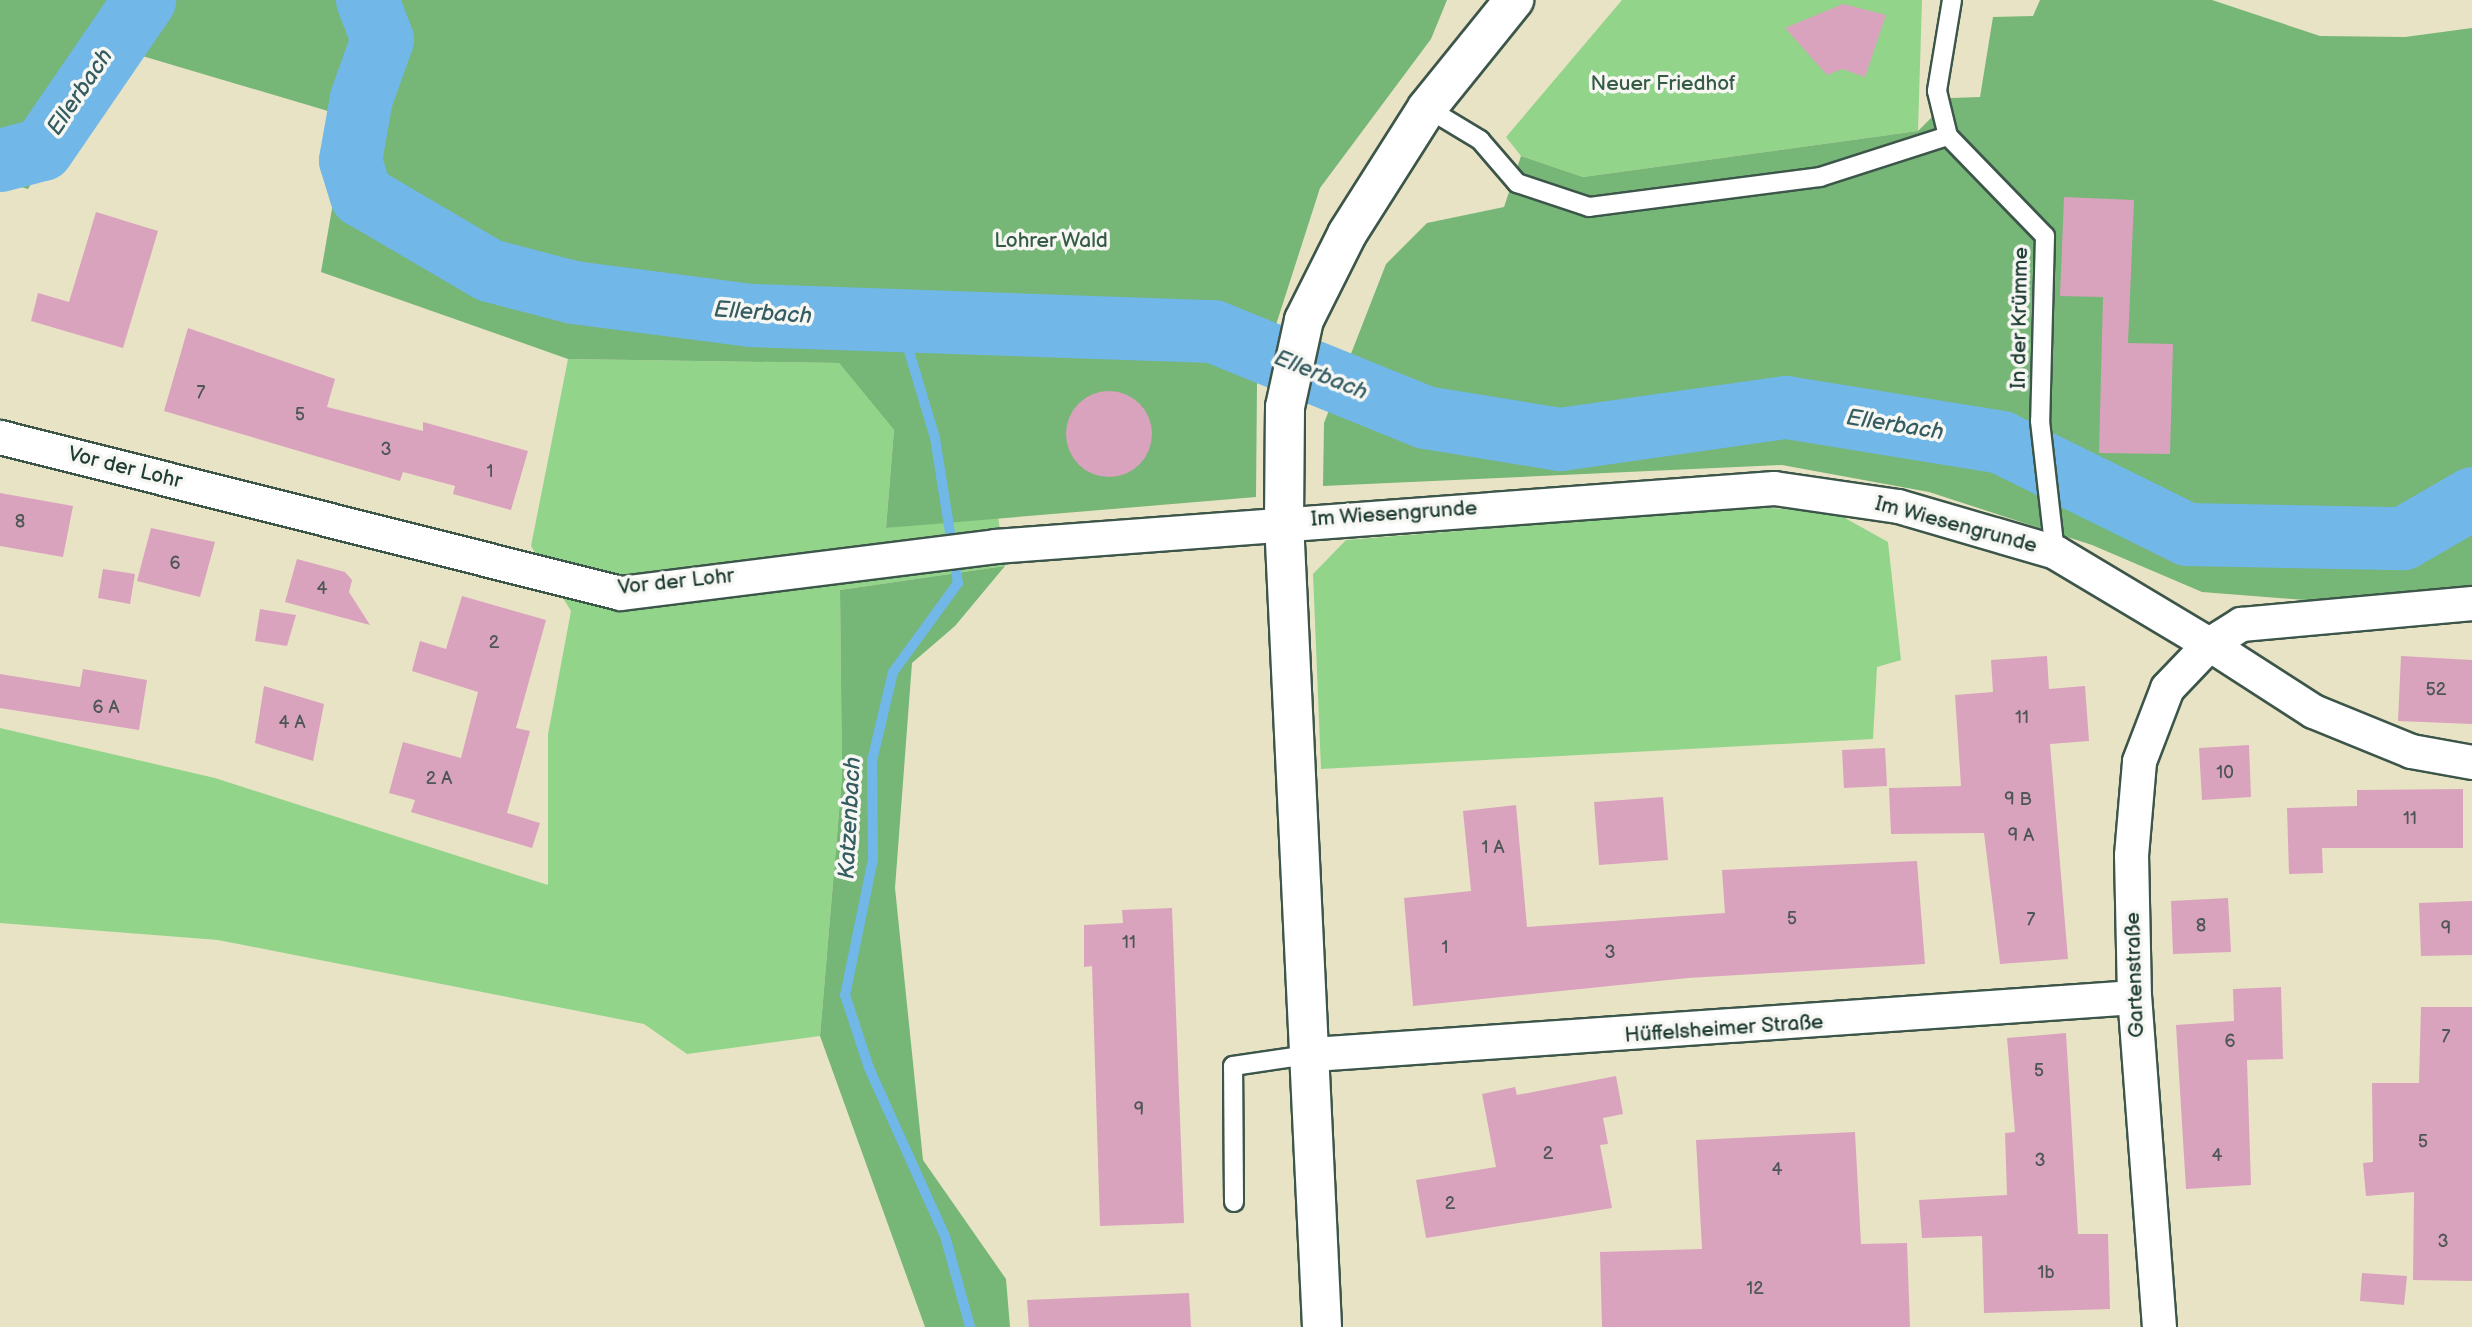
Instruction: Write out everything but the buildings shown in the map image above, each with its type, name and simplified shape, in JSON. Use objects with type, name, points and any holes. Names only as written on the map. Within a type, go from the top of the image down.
[{"type":"main road","points":[[1322,1327],[1313,1054],[1284,522],[1285,407],[1304,320],[1347,234],[1427,108],[1514,0]]},
{"type":"street","name":"Vor der Lohr","points":[[0,437],[621,593],[885,556],[1284,522]]},
{"type":"street","name":"Im Wiesengrunde","points":[[1284,522],[1774,488],[1898,506],[2055,552],[2313,710],[2411,751],[2472,762]]},
{"type":"street","points":[[2209,644],[2241,624],[2472,603]]},
{"type":"street","name":"Gartenstraße","points":[[2159,1327],[2134,996],[2131,855],[2139,761],[2167,688],[2209,644]]},
{"type":"street","name":"Hüffelsheimer Straße","points":[[1313,1054],[2134,996]]},
{"type":"lane","points":[[1427,108],[1480,140],[1517,183],[1588,207],[1820,177],[1948,136],[1937,91],[1952,0]]},
{"type":"lane","name":"In der Krümme","points":[[1948,136],[2045,236],[2040,421],[2046,492],[2055,552]]},
{"type":"lane","points":[[1234,1202],[1233,1066],[1313,1054]]},
{"type":"green space","name":"Lohrer Wald","points":[[0,0],[1447,0],[1431,39],[1320,188],[1257,384],[1256,497],[886,528],[894,430],[839,363],[568,359],[321,272],[348,117],[112,47],[28,189],[0,181]]},
{"type":"green space","name":"Neuer Friedhof","points":[[1622,0],[1922,0],[1918,131],[1583,177],[1521,156],[1506,137]]},
{"type":"green space","points":[[2040,0],[2212,0],[2320,36],[2405,37],[2472,28],[2472,598],[2331,602],[2202,592],[2092,545],[1929,492],[1782,465],[1323,486],[1324,423],[1386,264],[1427,223],[1504,207],[1521,156],[1583,177],[1918,131],[1951,98],[1980,97],[1993,17],[2033,16]]},
{"type":"green space","points":[[568,359],[839,363],[894,430],[886,528],[998,516],[1005,566],[840,590],[842,777],[820,1036],[687,1054],[644,1024],[218,940],[0,923],[0,728],[215,778],[548,885],[548,734],[571,611],[531,546]]},
{"type":"green space","points":[[1758,507],[1836,513],[1888,542],[1901,660],[1877,667],[1873,739],[1321,769],[1313,574],[1346,540]]},
{"type":"green space","points":[[1005,566],[955,626],[912,663],[895,888],[923,1160],[1006,1279],[1010,1327],[925,1327],[820,1036],[842,777],[840,590]]},
{"type":"waterway","name":"Ellerbach","points":[[0,160],[42,149],[144,0]]},
{"type":"waterway","name":"Ellerbach","points":[[367,0],[382,39],[361,98],[350,160],[361,195],[489,270],[573,292],[751,315],[1213,331],[1425,417],[1560,439],[1786,407],[2001,442],[2187,534],[2403,538],[2472,498]]},
{"type":"waterway","name":"Katzenbach","points":[[899,318],[935,438],[958,583],[893,672],[872,761],[873,859],[845,995],[869,1068],[945,1236],[970,1327]]}]
